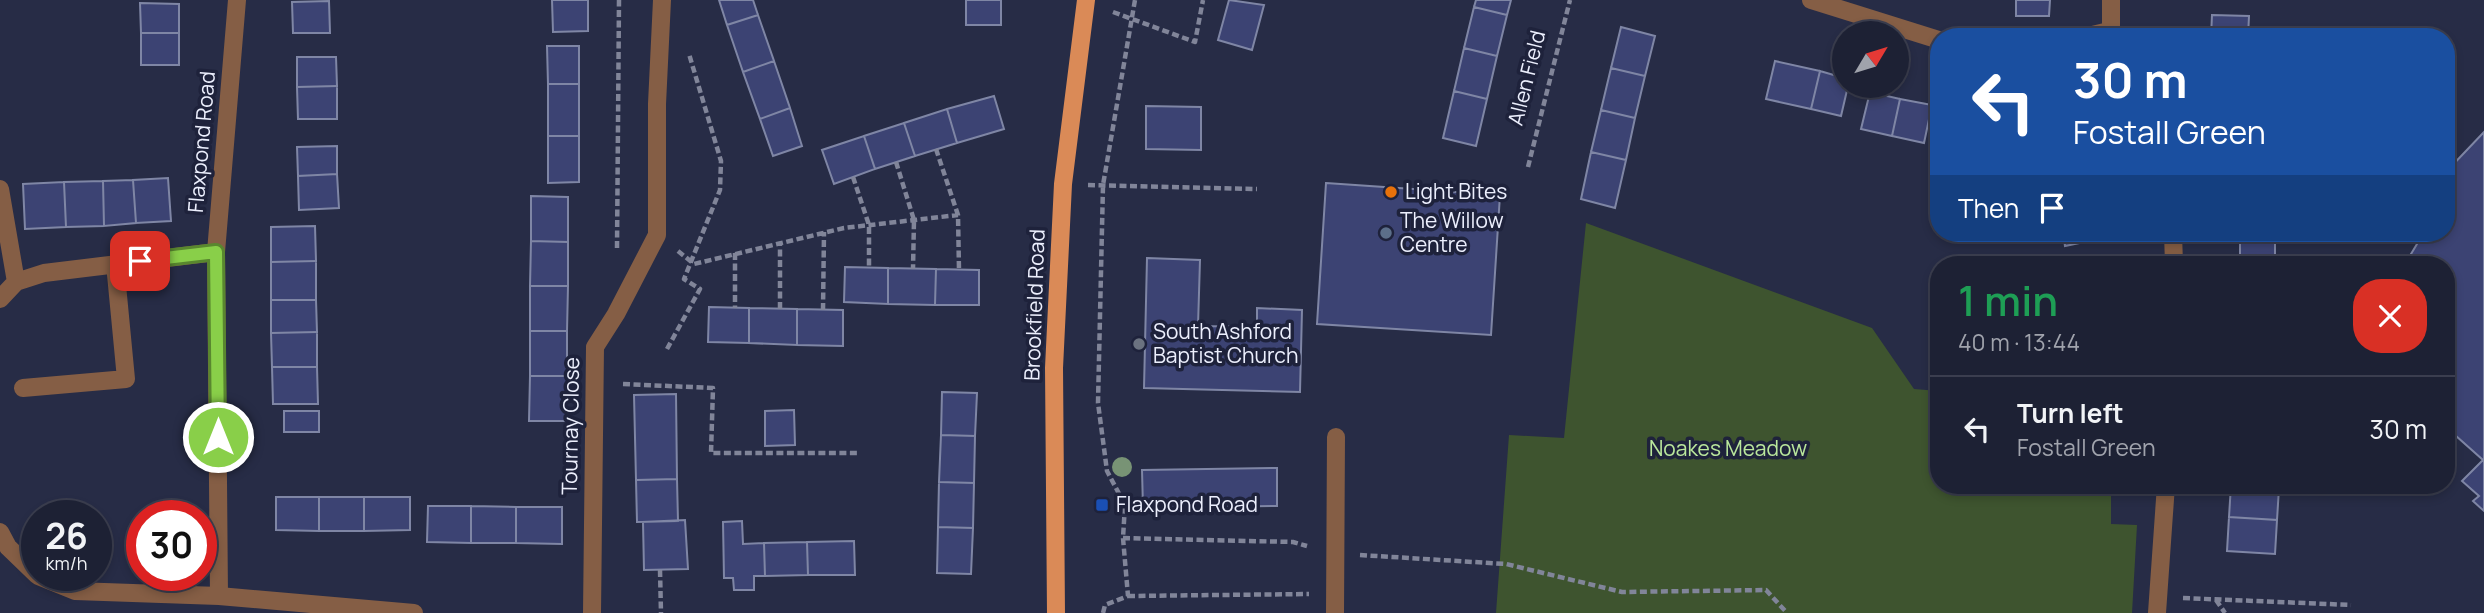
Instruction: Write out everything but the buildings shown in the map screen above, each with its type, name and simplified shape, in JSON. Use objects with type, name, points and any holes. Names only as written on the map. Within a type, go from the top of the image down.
[{"type":"main road","name":"Brookfield Road","points":[[1056,613],[1054,368],[1063,184],[1086,2]]},
{"type":"street","name":"Flaxpond Road","points":[[219,596],[216,252],[237,0]]},
{"type":"street","points":[[1811,0],[1930,37]]},
{"type":"street","points":[[2110,28],[2111,0]]},
{"type":"street","name":"Tournay Close","points":[[592,613],[595,347],[616,314],[657,235],[657,104],[662,2]]},
{"type":"street","points":[[0,189],[16,282]]},
{"type":"street","points":[[0,299],[16,282],[44,273],[216,252]]},
{"type":"street","points":[[23,388],[126,379],[115,264]]},
{"type":"street","points":[[1335,604],[1336,437]]},
{"type":"street","points":[[2158,605],[2165,494]]},
{"type":"street","points":[[0,533],[8,547],[21,559]]},
{"type":"street","points":[[75,591],[219,596],[414,613]]},
{"type":"path","points":[[617,259],[619,0]]},
{"type":"path","points":[[1128,596],[1123,538],[1125,505],[1107,471],[1098,403],[1103,185],[1135,0]]},
{"type":"path","points":[[1086,2],[1195,42],[1203,0]]},
{"type":"path","name":"Allen Field","points":[[1528,167],[1570,0]]},
{"type":"path","points":[[667,349],[700,289],[684,279],[720,190],[720,161],[685,41]]},
{"type":"path","points":[[936,149],[958,215],[959,270]]},
{"type":"path","points":[[896,162],[914,220],[913,269]]},
{"type":"path","points":[[853,177],[869,225],[869,268]]},
{"type":"path","points":[[1063,184],[1257,189]]},
{"type":"path","points":[[657,235],[694,264],[824,233],[958,215]]},
{"type":"path","points":[[823,310],[824,233]]},
{"type":"path","points":[[780,243],[780,309]]},
{"type":"path","points":[[735,253],[735,308]]},
{"type":"path","points":[[594,383],[713,388],[710,453],[860,453]]},
{"type":"path","points":[[1123,538],[1293,542],[1335,554],[1506,564],[1622,592],[1766,590],[1787,613]]},
{"type":"path","points":[[660,570],[661,613]]},
{"type":"path","points":[[1103,613],[1105,605],[1128,596],[1335,604]]},
{"type":"path","points":[[2158,605],[2215,600],[2351,605]]},
{"type":"path","points":[[2215,600],[2225,613]]},
{"type":"green space","name":"Noakes Meadow","points":[[1586,223],[1872,328],[1914,389],[1930,390],[1930,494],[2111,494],[2111,524],[2137,525],[2132,613],[1496,613],[1509,435],[1564,438]]},
{"type":"place","name":"Light Bites","points":[[1391,192]]},
{"type":"place","name":"The Willow Centre","points":[[1386,233]]},
{"type":"place","name":"South Ashford Baptist Church","points":[[1139,344]]},
{"type":"place","name":"Flaxpond Road","points":[[1102,505]]},
{"type":"route","points":[[140,261],[216,252],[218,437]]}]
